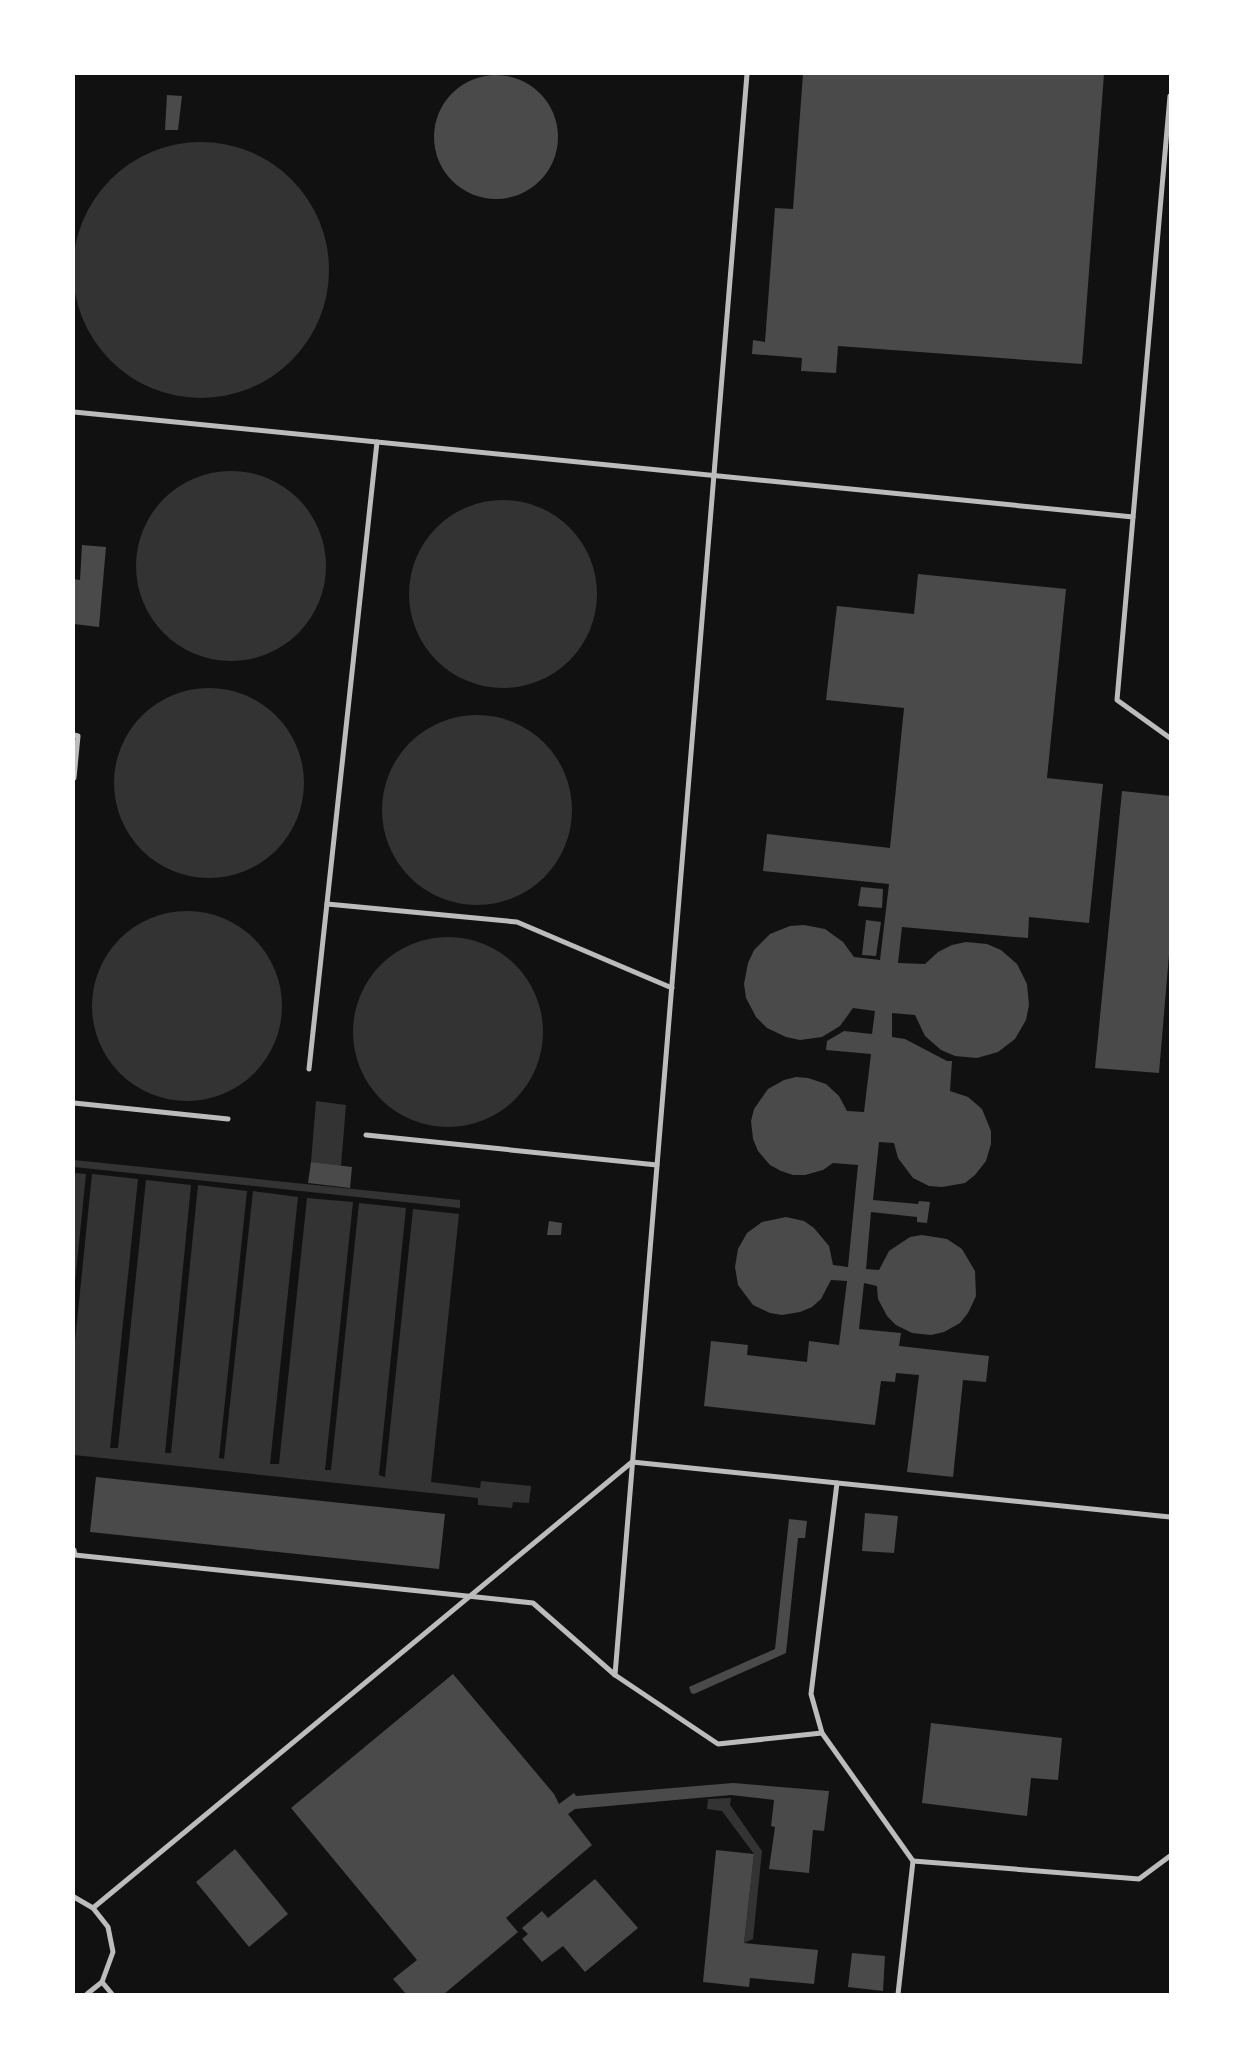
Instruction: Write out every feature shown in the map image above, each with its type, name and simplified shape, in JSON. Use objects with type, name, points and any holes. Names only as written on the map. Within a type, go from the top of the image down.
[{"type":"lane","points":[[615,1675],[747,74]]},
{"type":"lane","points":[[1171,96],[1117,700],[1171,737]]},
{"type":"lane","points":[[74,412],[1133,517]]},
{"type":"lane","points":[[309,1069],[377,442]]},
{"type":"lane","points":[[74,735],[78,736],[74,778]]},
{"type":"lane","points":[[327,904],[517,922],[671,988]]},
{"type":"lane","points":[[74,1103],[228,1119]]},
{"type":"lane","points":[[366,1135],[657,1165]]},
{"type":"lane","points":[[93,1908],[632,1462],[1171,1517]]},
{"type":"lane","points":[[837,1483],[811,1694],[822,1733],[913,1861],[898,1994]]},
{"type":"lane","points":[[74,1550],[75,1555],[533,1603],[615,1675],[718,1744],[822,1733]]},
{"type":"lane","points":[[913,1861],[1139,1879],[1171,1856]]},
{"type":"lane","points":[[74,1898],[93,1908],[107,1927],[113,1952],[102,1982],[87,1994]]},
{"type":"lane","points":[[102,1982],[112,1994]]},
{"type":"shaded area","points":[[188,142],[214,142],[238,147],[261,157],[292,179],[308,199],[324,233],[329,270],[324,307],[308,341],[292,361],[272,377],[238,393],[214,398],[188,398],[164,393],[141,383],[110,361],[94,341],[78,307],[73,283],[73,257],[78,233],[88,210],[110,179],[130,163],[164,147]]},
{"type":"shaded area","points":[[231,471],[267,478],[298,499],[319,530],[326,566],[319,602],[298,633],[267,654],[231,661],[195,654],[164,633],[143,602],[136,566],[143,530],[164,499],[195,478]]},
{"type":"shaded area","points":[[503,500],[539,507],[570,527],[590,558],[597,594],[590,630],[570,661],[539,681],[503,688],[467,681],[436,661],[416,630],[409,594],[416,558],[436,527],[467,507]]},
{"type":"shaded area","points":[[209,688],[245,695],[276,716],[297,747],[304,783],[297,819],[276,850],[245,871],[209,878],[173,871],[142,850],[121,819],[114,783],[121,747],[142,716],[173,695]]},
{"type":"shaded area","points":[[477,715],[513,723],[530,731],[544,743],[556,757],[564,774],[572,810],[564,846],[556,863],[544,877],[530,889],[513,897],[477,905],[441,897],[424,889],[410,877],[398,863],[390,846],[382,810],[390,774],[398,757],[410,743],[424,731],[441,723]]},
{"type":"shaded area","points":[[187,911],[206,912],[224,918],[255,938],[275,969],[281,987],[281,1025],[275,1043],[255,1074],[224,1094],[206,1100],[187,1101],[168,1100],[150,1094],[119,1074],[99,1043],[93,1025],[92,1006],[93,987],[99,969],[119,938],[150,918],[168,912]]},
{"type":"shaded area","points":[[448,937],[484,944],[515,965],[536,996],[543,1032],[536,1068],[515,1099],[484,1120],[448,1127],[412,1120],[381,1099],[360,1068],[353,1032],[360,996],[381,965],[412,944]]},
{"type":"shaded area","points":[[316,1101],[346,1105],[341,1166],[311,1162]]},
{"type":"shaded area","points":[[74,1160],[460,1200],[460,1208],[74,1167]]},
{"type":"shaded area","points":[[74,1173],[86,1174],[74,1292]]},
{"type":"shaded area","points":[[92,1174],[138,1179],[110,1448],[118,1448],[146,1180],[191,1185],[165,1453],[171,1453],[198,1185],[247,1191],[219,1458],[224,1459],[253,1191],[298,1197],[270,1464],[279,1464],[307,1198],[353,1202],[325,1470],[331,1470],[359,1203],[406,1208],[379,1475],[385,1477],[413,1209],[459,1214],[431,1482],[480,1488],[481,1481],[531,1486],[529,1503],[513,1502],[512,1508],[478,1505],[478,1498],[74,1455],[74,1351]]},
{"type":"shaded area","points":[[731,1798],[730,1805],[762,1851],[753,1939],[744,1943],[754,1854],[722,1811],[707,1809],[708,1799]]},
{"type":"building","points":[[803,74],[1104,74],[1082,364],[838,346],[836,373],[801,371],[802,358],[752,354],[753,340],[765,342],[775,208],[793,209]]},
{"type":"building","points":[[496,75],[520,79],[540,93],[554,113],[558,137],[554,161],[540,181],[520,195],[496,199],[472,195],[452,181],[438,161],[434,137],[438,113],[452,93],[472,79]]},
{"type":"building","points":[[167,95],[182,96],[178,130],[165,130]]},
{"type":"building","points":[[82,545],[106,547],[99,627],[74,624],[74,579],[80,580]]},
{"type":"building","points":[[918,574],[1066,589],[1047,778],[1103,784],[1089,923],[1029,917],[1028,938],[902,927],[898,963],[925,964],[938,952],[952,945],[966,942],[987,944],[1001,950],[1017,964],[1027,984],[1029,1005],[1026,1020],[1015,1039],[998,1052],[977,1058],[955,1056],[941,1050],[925,1036],[915,1015],[892,1013],[892,1037],[905,1039],[947,1061],[952,1061],[950,1091],[968,1097],[982,1109],[991,1131],[991,1144],[986,1161],[975,1175],[965,1183],[942,1187],[929,1186],[913,1178],[898,1158],[894,1143],[879,1142],[873,1200],[918,1204],[919,1201],[930,1202],[927,1223],[917,1222],[917,1217],[871,1212],[866,1269],[879,1270],[889,1251],[910,1237],[922,1235],[947,1239],[962,1249],[975,1271],[976,1296],[968,1313],[960,1323],[944,1332],[931,1335],[912,1333],[896,1325],[887,1316],[878,1299],[877,1286],[864,1283],[859,1329],[901,1333],[899,1346],[989,1356],[986,1382],[963,1380],[953,1477],[907,1472],[919,1375],[896,1373],[895,1382],[881,1381],[875,1425],[704,1406],[711,1341],[748,1345],[747,1355],[807,1362],[809,1341],[839,1345],[847,1281],[831,1280],[821,1299],[812,1307],[782,1315],[753,1305],[738,1285],[735,1267],[738,1249],[747,1233],[762,1222],[786,1217],[804,1221],[814,1228],[829,1246],[833,1265],[848,1267],[858,1165],[833,1163],[823,1170],[805,1175],[781,1171],[770,1165],[758,1151],[753,1139],[751,1121],[754,1109],[768,1089],[796,1077],[826,1084],[839,1096],[847,1111],[864,1112],[871,1054],[826,1050],[827,1041],[844,1031],[872,1034],[875,1011],[853,1008],[840,1026],[822,1037],[800,1040],[767,1028],[756,1017],[746,998],[744,984],[754,950],[770,934],[790,926],[804,925],[825,929],[843,942],[854,957],[880,960],[889,884],[763,871],[767,834],[890,848],[904,708],[826,700],[837,606],[914,614]]},
{"type":"building","points":[[1122,791],[1170,796],[1170,943],[1159,1073],[1095,1068]]},
{"type":"building","points":[[861,887],[883,889],[882,908],[858,906]]},
{"type":"building","points":[[866,920],[881,922],[876,956],[862,955]]},
{"type":"building","points":[[311,1162],[352,1167],[350,1188],[308,1183]]},
{"type":"building","points":[[549,1221],[562,1223],[561,1235],[547,1235]]},
{"type":"building","points":[[96,1477],[445,1514],[439,1569],[90,1532]]},
{"type":"building","points":[[865,1513],[898,1516],[894,1553],[862,1551]]},
{"type":"building","points":[[789,1519],[807,1521],[805,1538],[798,1538],[786,1653],[691,1693],[689,1687],[775,1649]]},
{"type":"building","points":[[453,1674],[554,1794],[559,1804],[574,1793],[576,1796],[733,1783],[829,1791],[824,1831],[813,1830],[809,1873],[769,1869],[775,1827],[771,1826],[774,1800],[731,1795],[575,1809],[568,1814],[592,1845],[506,1918],[518,1932],[444,1994],[406,1994],[393,1979],[417,1960],[291,1808]]},
{"type":"building","points":[[931,1723],[1062,1738],[1058,1780],[1031,1778],[1027,1816],[922,1803]]},
{"type":"building","points":[[235,1849],[288,1914],[249,1947],[196,1882]]},
{"type":"building","points":[[716,1850],[754,1854],[744,1943],[818,1950],[814,1984],[750,1978],[749,1987],[703,1982]]},
{"type":"building","points":[[595,1879],[638,1928],[585,1972],[563,1946],[542,1962],[522,1939],[528,1934],[522,1928],[542,1911],[548,1918]]},
{"type":"building","points":[[852,1953],[885,1956],[883,1991],[848,1987]]}]
